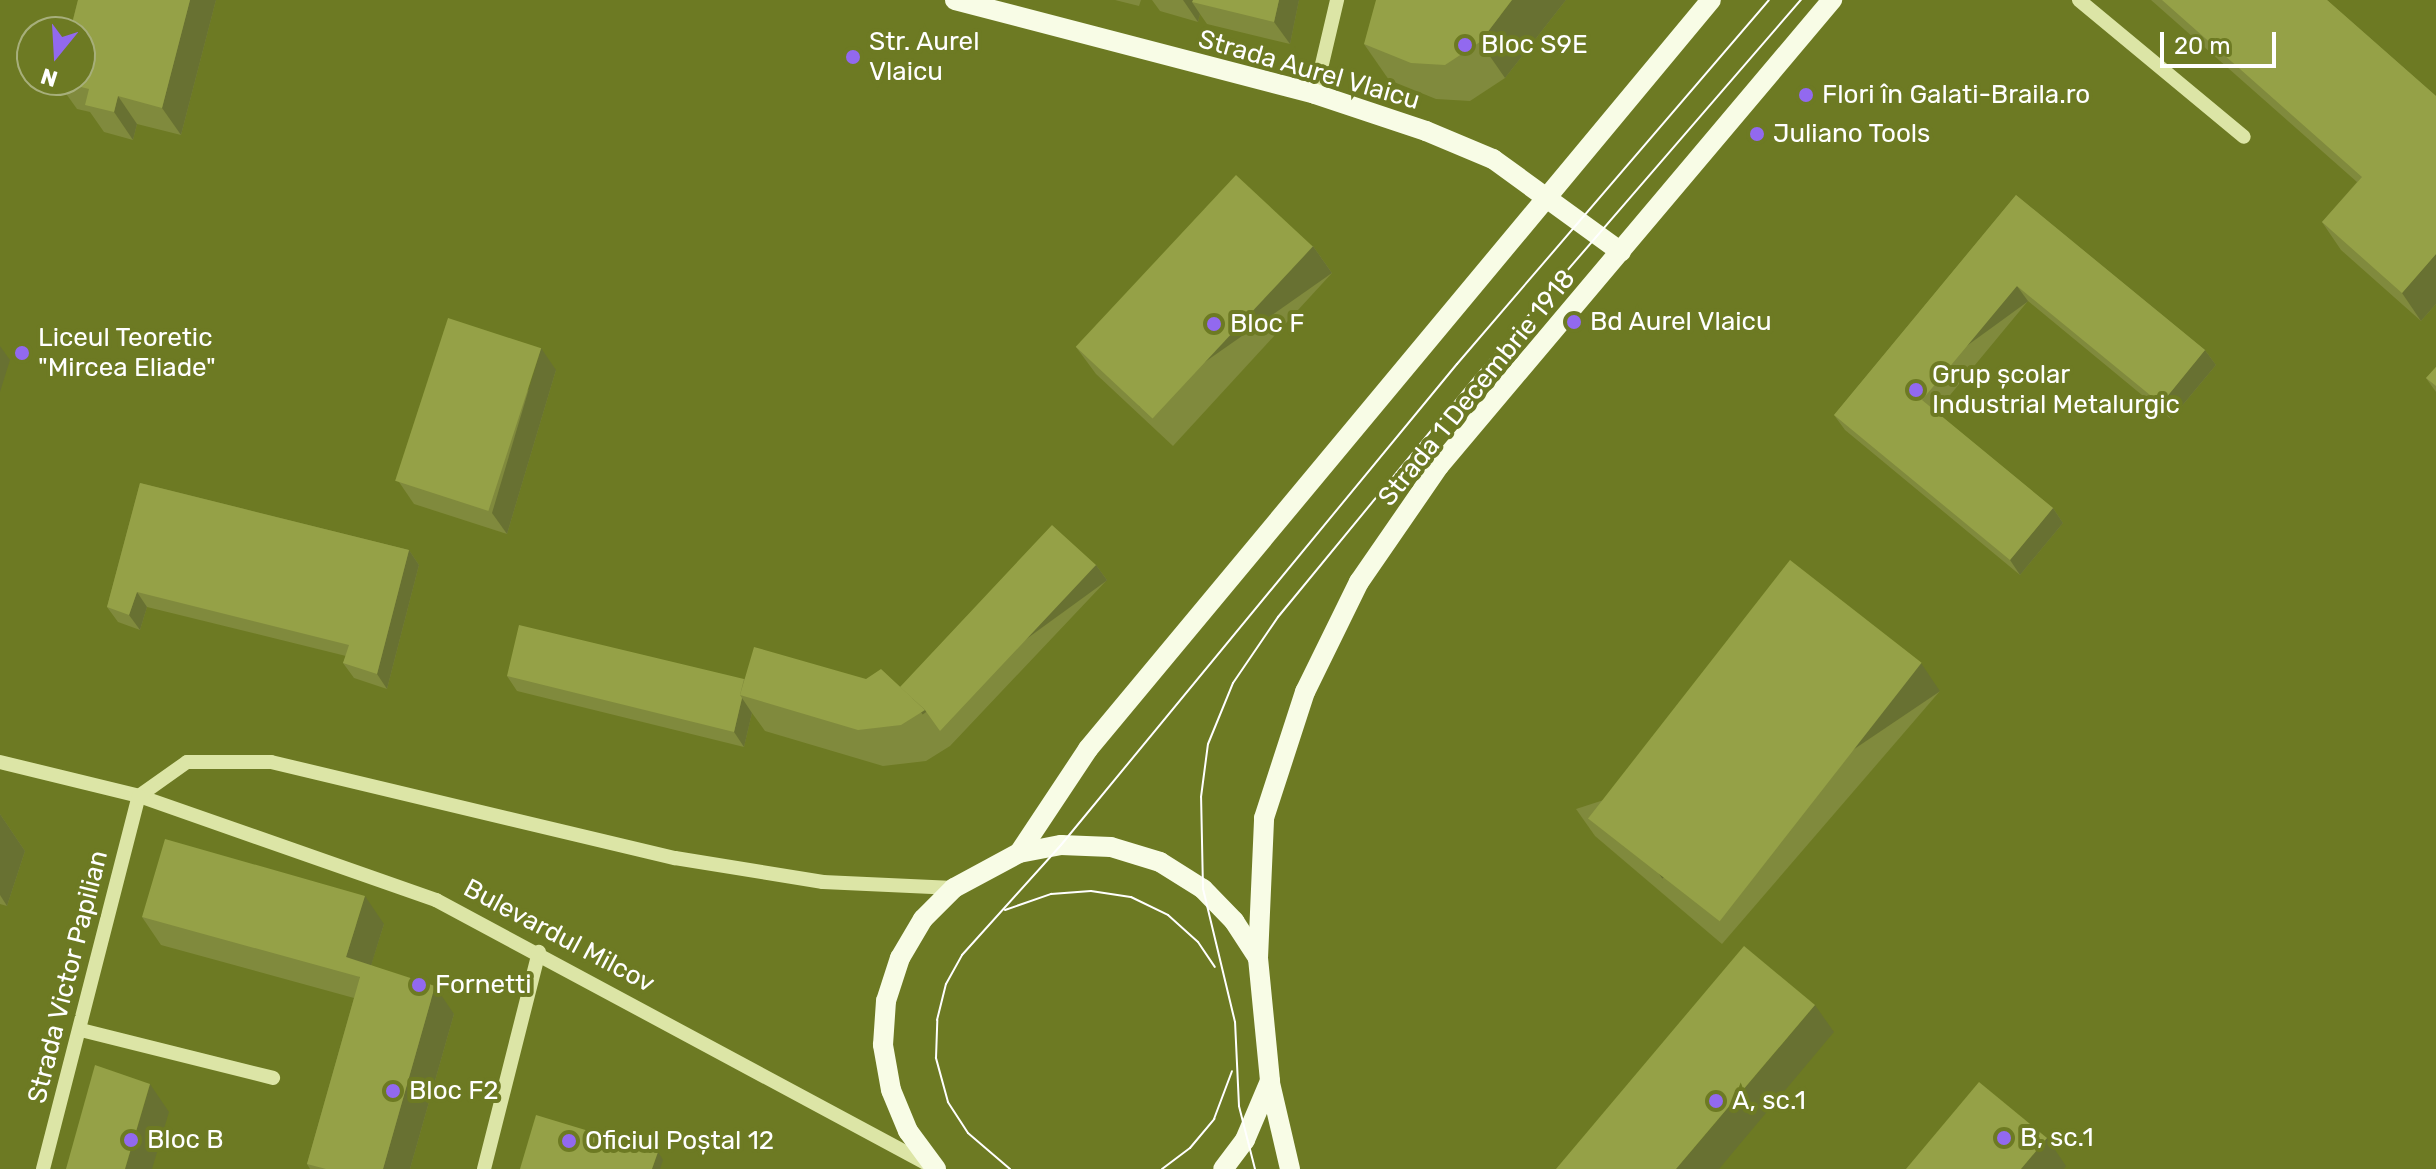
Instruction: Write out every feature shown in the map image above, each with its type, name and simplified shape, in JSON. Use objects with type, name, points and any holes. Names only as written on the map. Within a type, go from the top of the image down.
[{"type":"main road","name":"Strada Aurel Vlaicu","points":[[955,0],[1315,94],[1493,159],[1547,194],[1621,252]]},
{"type":"main road","points":[[1019,853],[1088,749],[1711,0]]},
{"type":"main road","name":"Strada 1 Decembrie 1918","points":[[1270,1081],[1258,958],[1264,818],[1305,692],[1359,582],[1439,466],[1832,0]]},
{"type":"main road","points":[[935,1168],[908,1131],[891,1090],[883,1045],[886,1001],[900,958],[923,919],[954,888],[1019,853],[1061,845],[1111,847],[1160,862],[1203,889],[1234,921],[1258,958]]},
{"type":"main road","points":[[1223,1169],[1245,1140],[1270,1081]]},
{"type":"main road","points":[[1270,1081],[1290,1169]]},
{"type":"street","points":[[1315,94],[1337,0]]},
{"type":"street","points":[[2079,0],[2244,137]]},
{"type":"street","name":"Bulevardul Milcov","points":[[0,762],[139,796],[436,900],[539,952],[935,1168]]},
{"type":"street","points":[[139,796],[187,762],[271,762],[675,858],[823,882],[954,888]]},
{"type":"street","name":"Strada Victor Papilian","points":[[43,1169],[139,796]]},
{"type":"street","points":[[484,1169],[539,952]]},
{"type":"street","points":[[81,1030],[273,1078]]},
{"type":"building","points":[[78,0],[190,0],[162,108],[118,96],[114,112],[85,105],[87,96],[96,96],[96,16],[74,16]]},
{"type":"building","points":[[1193,0],[1279,0],[1274,22]]},
{"type":"building","points":[[1376,0],[1512,0],[1480,42],[1445,65],[1411,63],[1364,44]]},
{"type":"building","points":[[2162,0],[2327,0],[2436,96],[2436,254],[2402,293],[2322,222],[2362,177]]},
{"type":"building","name":"Bloc F","points":[[1236,175],[1313,247],[1153,418],[1076,347]]},
{"type":"building","name":"Grup școlar Industrial Metalurgic","points":[[2016,195],[2205,350],[2161,404],[2017,286],[1922,400],[2053,508],[2010,560],[1834,415]]},
{"type":"building","points":[[448,318],[541,348],[488,511],[395,481]]},
{"type":"building","points":[[2436,367],[2436,386],[2426,378]]},
{"type":"building","points":[[140,483],[409,550],[377,674],[343,663],[349,645],[137,592],[129,615],[107,607]]},
{"type":"building","points":[[1052,525],[1096,565],[940,731],[925,710],[900,687]]},
{"type":"building","points":[[1790,560],[1922,663],[1720,921],[1588,818]]},
{"type":"building","points":[[519,625],[744,679],[734,732],[507,676]]},
{"type":"building","points":[[754,647],[866,679],[881,669],[925,710],[901,725],[858,730],[740,695]]},
{"type":"building","name":"Bloc F2","points":[[165,839],[365,896],[346,957],[435,986],[383,1169],[326,1169],[307,1164],[360,977],[142,917]]},
{"type":"building","points":[[1744,946],[1815,1005],[1676,1169],[1556,1169]]},
{"type":"building","points":[[95,1065],[150,1084],[125,1169],[66,1169]]},
{"type":"building","points":[[1979,1082],[2047,1138],[2021,1169],[1906,1169]]},
{"type":"building","name":"Oficiul Poștal 12","points":[[536,1115],[658,1152],[652,1169],[520,1169]]},
{"type":"tram line","points":[[1010,1169],[968,1133],[948,1102],[936,1058],[937,1020],[946,984],[962,955],[1061,845],[1457,364],[1769,0]]},
{"type":"tram line","points":[[1255,1169],[1239,1106],[1235,1022],[1203,889],[1201,797],[1208,744],[1233,683],[1278,617],[1477,375],[1801,0]]},
{"type":"tram line","points":[[1005,910],[1051,894],[1091,891],[1131,897],[1168,915],[1198,942],[1215,967]]},
{"type":"tram line","points":[[1162,1169],[1190,1148],[1214,1119],[1232,1071]]},
{"type":"place","name":"Bloc S9E","points":[[1465,45]]},
{"type":"place","name":"Str. Aurel Vlaicu","points":[[853,57]]},
{"type":"place","name":"Flori în Galati-Braila.ro","points":[[1806,95]]},
{"type":"place","name":"Juliano Tools","points":[[1757,134]]},
{"type":"place","name":"Bd Aurel Vlaicu","points":[[1574,322]]},
{"type":"place","name":"Bloc F","points":[[1214,324]]},
{"type":"place","name":"Liceul Teoretic \"Mircea Eliade\"","points":[[22,353]]},
{"type":"place","name":"Grup școlar Industrial Metalurgic","points":[[1916,390]]},
{"type":"place","name":"Fornetti","points":[[419,985]]},
{"type":"place","name":"Bloc F2","points":[[393,1091]]},
{"type":"place","name":"A, sc.1","points":[[1716,1101]]},
{"type":"place","name":"B, sc.1","points":[[2004,1138]]},
{"type":"place","name":"Bloc B","points":[[131,1140]]},
{"type":"place","name":"Oficiul Poștal 12","points":[[569,1141]]}]
